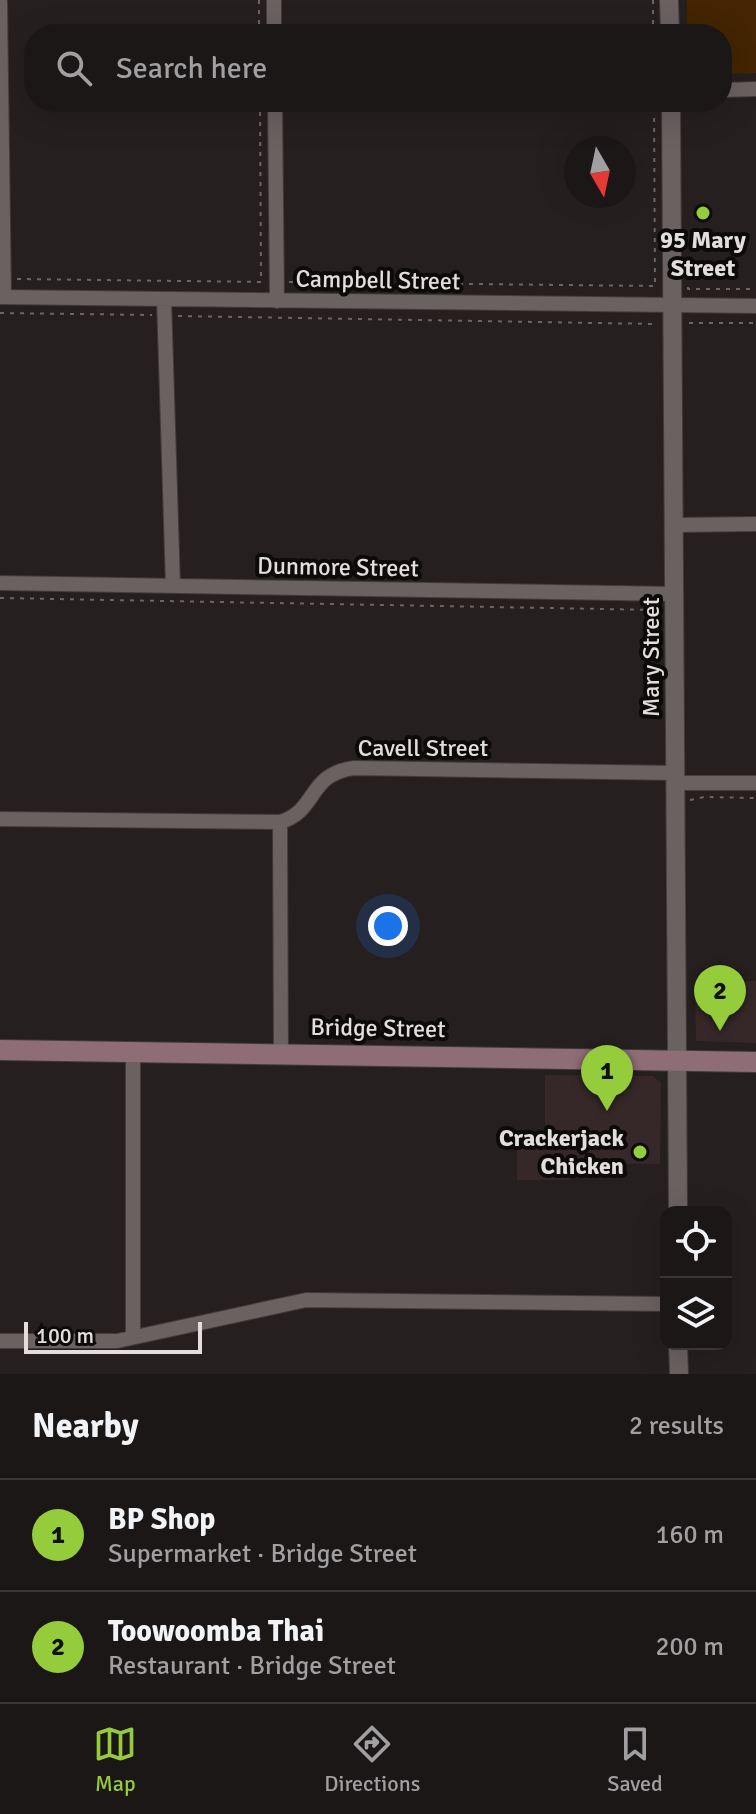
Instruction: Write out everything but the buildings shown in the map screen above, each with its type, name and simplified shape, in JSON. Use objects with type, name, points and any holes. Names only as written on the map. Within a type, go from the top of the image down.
[{"type":"main road","name":"Bridge Street","points":[[0,1050],[756,1062]]},
{"type":"street","points":[[274,0],[274,24]]},
{"type":"street","points":[[669,0],[670,24]]},
{"type":"street","points":[[0,2],[2,297]]},
{"type":"street","points":[[732,90],[756,89]]},
{"type":"street","points":[[275,112],[277,301]]},
{"type":"street","name":"Mary Street","points":[[671,112],[678,1206]]},
{"type":"street","name":"Campbell Street","points":[[2,297],[756,306]]},
{"type":"street","points":[[164,299],[173,586]]},
{"type":"street","points":[[674,525],[756,524]]},
{"type":"street","name":"Dunmore Street","points":[[0,583],[675,594]]},
{"type":"street","name":"Cavell Street","points":[[280,822],[301,812],[321,782],[341,770],[676,778],[756,783]]},
{"type":"street","points":[[0,819],[280,822],[281,1053]]},
{"type":"street","points":[[133,1050],[133,1336]]},
{"type":"street","points":[[0,1341],[105,1342],[306,1300],[660,1304]]},
{"type":"street","points":[[678,1350],[679,1374]]},
{"type":"path","points":[[259,0],[259,24]]},
{"type":"path","points":[[653,0],[653,24]]},
{"type":"path","points":[[4,279],[261,282],[260,112]]},
{"type":"path","points":[[277,282],[655,286],[654,112]]},
{"type":"path","points":[[688,289],[756,289]]},
{"type":"path","points":[[0,313],[657,324]]},
{"type":"path","points":[[689,323],[756,323]]},
{"type":"path","points":[[0,598],[659,610]]},
{"type":"path","points":[[690,800],[704,797],[756,798]]},
{"type":"shaded area","points":[[687,0],[756,0],[756,73],[732,74],[732,24],[687,24]]},
{"type":"shaded area","points":[[756,981],[756,1043],[696,1041],[695,982]]},
{"type":"shaded area","points":[[545,1075],[653,1076],[661,1083],[660,1164],[571,1163],[570,1180],[517,1180],[517,1134],[545,1134]]},
{"type":"place","name":"95 Mary Street","points":[[703,213]]},
{"type":"place","name":"Toowoomba Thai","points":[[720,1031]]},
{"type":"place","name":"BP Shop","points":[[607,1111]]},
{"type":"place","name":"Crackerjack Chicken","points":[[640,1152]]}]
